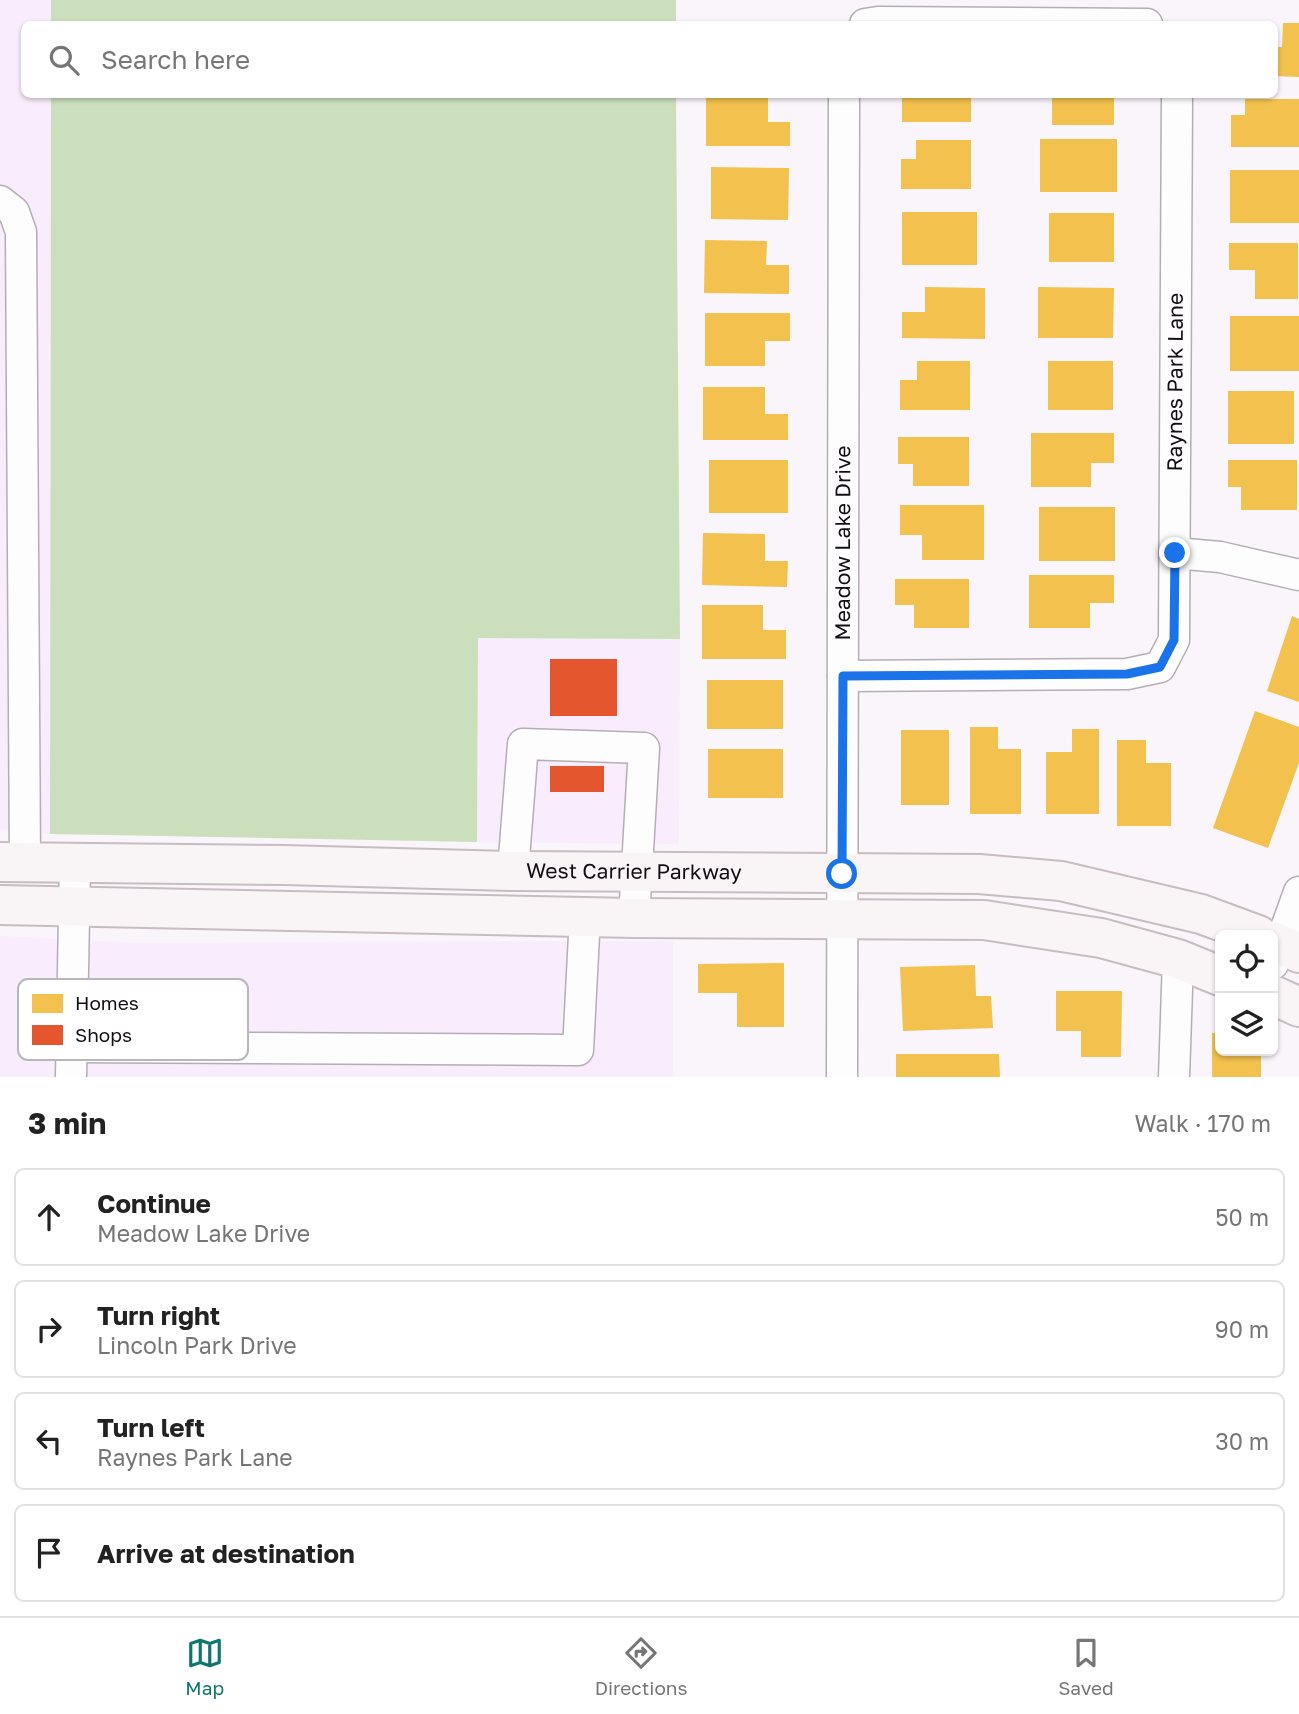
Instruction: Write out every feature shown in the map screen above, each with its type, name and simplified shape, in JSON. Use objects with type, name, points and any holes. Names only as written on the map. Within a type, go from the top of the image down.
[{"type":"main road","name":"West Carrier Parkway","points":[[12,862],[513,871],[979,874],[1061,881],[1201,914],[1238,930]]},
{"type":"main road","name":"West Carrier Parkway","points":[[0,905],[635,918],[984,920],[1101,938],[1178,960],[1215,974]]},
{"type":"main road","points":[[1278,997],[1299,1007]]},
{"type":"street","name":"Meadow Lake Drive","points":[[842,1077],[844,98]]},
{"type":"street","name":"Raynes Park Lane","points":[[843,676],[1127,674],[1160,667],[1174,640],[1177,98]]},
{"type":"street","points":[[0,201],[14,212],[21,232],[12,862]]},
{"type":"street","points":[[1175,553],[1220,557],[1299,575]]},
{"type":"street","points":[[513,871],[523,744],[644,748],[635,918]]},
{"type":"street","points":[[72,979],[75,863]]},
{"type":"street","points":[[1278,944],[1299,891]]},
{"type":"street","points":[[248,1047],[578,1050],[585,916]]},
{"type":"street","points":[[1174,1077],[1178,960]]},
{"type":"shaded area","points":[[0,0],[51,0],[51,21],[21,21],[21,98],[51,98],[50,834],[0,830]]},
{"type":"shaded area","points":[[478,638],[680,639],[679,844],[477,842]]},
{"type":"shaded area","points":[[0,936],[136,943],[673,941],[673,1077],[0,1077]]},
{"type":"green space","points":[[51,0],[676,0],[676,21],[51,21]]},
{"type":"green space","points":[[51,98],[676,98],[680,639],[478,638],[477,842],[50,834]]},
{"type":"building: Homes","points":[[1283,23],[1299,23],[1299,77],[1278,76],[1278,47],[1282,47]]},
{"type":"building: Homes","points":[[706,98],[768,98],[768,122],[790,122],[790,146],[706,146]]},
{"type":"building: Homes","points":[[902,98],[971,98],[971,122],[902,122]]},
{"type":"building: Homes","points":[[1052,98],[1114,98],[1114,125],[1052,125]]},
{"type":"building: Homes","points":[[1245,99],[1299,99],[1299,147],[1231,147],[1231,115],[1245,115]]},
{"type":"building: Homes","points":[[1040,139],[1117,139],[1117,192],[1040,192]]},
{"type":"building: Homes","points":[[916,140],[971,140],[971,189],[901,189],[901,159],[916,159]]},
{"type":"building: Homes","points":[[711,167],[789,168],[788,220],[711,219]]},
{"type":"building: Homes","points":[[1230,170],[1299,170],[1299,223],[1230,223]]},
{"type":"building: Homes","points":[[902,212],[977,212],[977,265],[902,265]]},
{"type":"building: Homes","points":[[1049,213],[1114,213],[1114,262],[1049,262]]},
{"type":"building: Homes","points":[[705,240],[767,241],[766,265],[789,265],[789,294],[704,293]]},
{"type":"building: Homes","points":[[1229,243],[1298,243],[1298,299],[1255,299],[1255,270],[1229,270]]},
{"type":"building: Homes","points":[[925,287],[985,288],[985,339],[902,338],[902,312],[925,312]]},
{"type":"building: Homes","points":[[1038,287],[1114,288],[1113,338],[1038,338]]},
{"type":"building: Homes","points":[[705,313],[790,313],[790,341],[765,341],[765,366],[705,366]]},
{"type":"building: Homes","points":[[1230,316],[1299,316],[1299,371],[1230,371]]},
{"type":"building: Homes","points":[[917,361],[970,361],[970,410],[900,410],[900,380],[917,380]]},
{"type":"building: Homes","points":[[1048,361],[1113,361],[1113,410],[1048,410]]},
{"type":"building: Homes","points":[[703,387],[765,387],[765,414],[788,414],[788,440],[703,440]]},
{"type":"building: Homes","points":[[1228,391],[1294,391],[1294,444],[1228,444]]},
{"type":"building: Homes","points":[[1031,433],[1114,433],[1114,463],[1091,463],[1091,487],[1031,487]]},
{"type":"building: Homes","points":[[898,437],[969,437],[969,486],[913,486],[913,464],[898,464]]},
{"type":"building: Homes","points":[[709,460],[788,460],[788,513],[709,513]]},
{"type":"building: Homes","points":[[1228,460],[1297,460],[1297,510],[1241,510],[1241,487],[1228,487]]},
{"type":"building: Homes","points":[[900,505],[984,505],[984,560],[922,560],[922,535],[900,535]]},
{"type":"building: Homes","points":[[1039,507],[1115,507],[1115,561],[1039,561]]},
{"type":"building: Homes","points":[[703,533],[765,534],[765,561],[788,561],[787,587],[702,585]]},
{"type":"building: Homes","points":[[1029,575],[1114,575],[1114,603],[1090,603],[1090,628],[1029,628]]},
{"type":"building: Homes","points":[[895,579],[969,579],[969,628],[914,628],[914,605],[895,605]]},
{"type":"building: Homes","points":[[702,605],[763,605],[763,630],[786,630],[786,659],[702,659]]},
{"type":"building: Homes","points":[[1292,616],[1299,619],[1299,702],[1267,691]]},
{"type":"building: Homes","points":[[707,680],[783,680],[783,729],[707,729]]},
{"type":"building: Homes","points":[[1255,711],[1299,727],[1299,763],[1268,848],[1213,828]]},
{"type":"building: Homes","points":[[970,727],[998,727],[998,749],[1021,749],[1021,814],[970,814]]},
{"type":"building: Homes","points":[[1072,729],[1099,729],[1099,814],[1046,814],[1046,752],[1072,752]]},
{"type":"building: Homes","points":[[901,730],[949,730],[949,805],[901,805]]},
{"type":"building: Homes","points":[[1117,740],[1146,740],[1146,763],[1171,763],[1171,826],[1117,826]]},
{"type":"building: Homes","points":[[708,749],[783,749],[783,798],[708,798]]},
{"type":"building: Homes","points":[[784,963],[784,1027],[737,1027],[737,993],[698,993],[698,964]]},
{"type":"building: Homes","points":[[975,965],[976,996],[991,996],[993,1028],[903,1031],[900,967]]},
{"type":"building: Homes","points":[[1056,991],[1122,991],[1121,1057],[1081,1057],[1081,1031],[1056,1031]]},
{"type":"building: Homes","points":[[1212,1033],[1215,1033],[1215,1056],[1261,1056],[1261,1077],[1212,1077]]},
{"type":"building: Homes","points":[[896,1054],[999,1054],[1000,1077],[896,1077]]},
{"type":"building: Shops","points":[[550,659],[617,659],[617,716],[550,716]]},
{"type":"building: Shops","points":[[550,766],[604,766],[604,792],[550,792]]},
{"type":"route","points":[[842,874],[843,676],[1127,674],[1160,667],[1174,640],[1175,553]]}]
